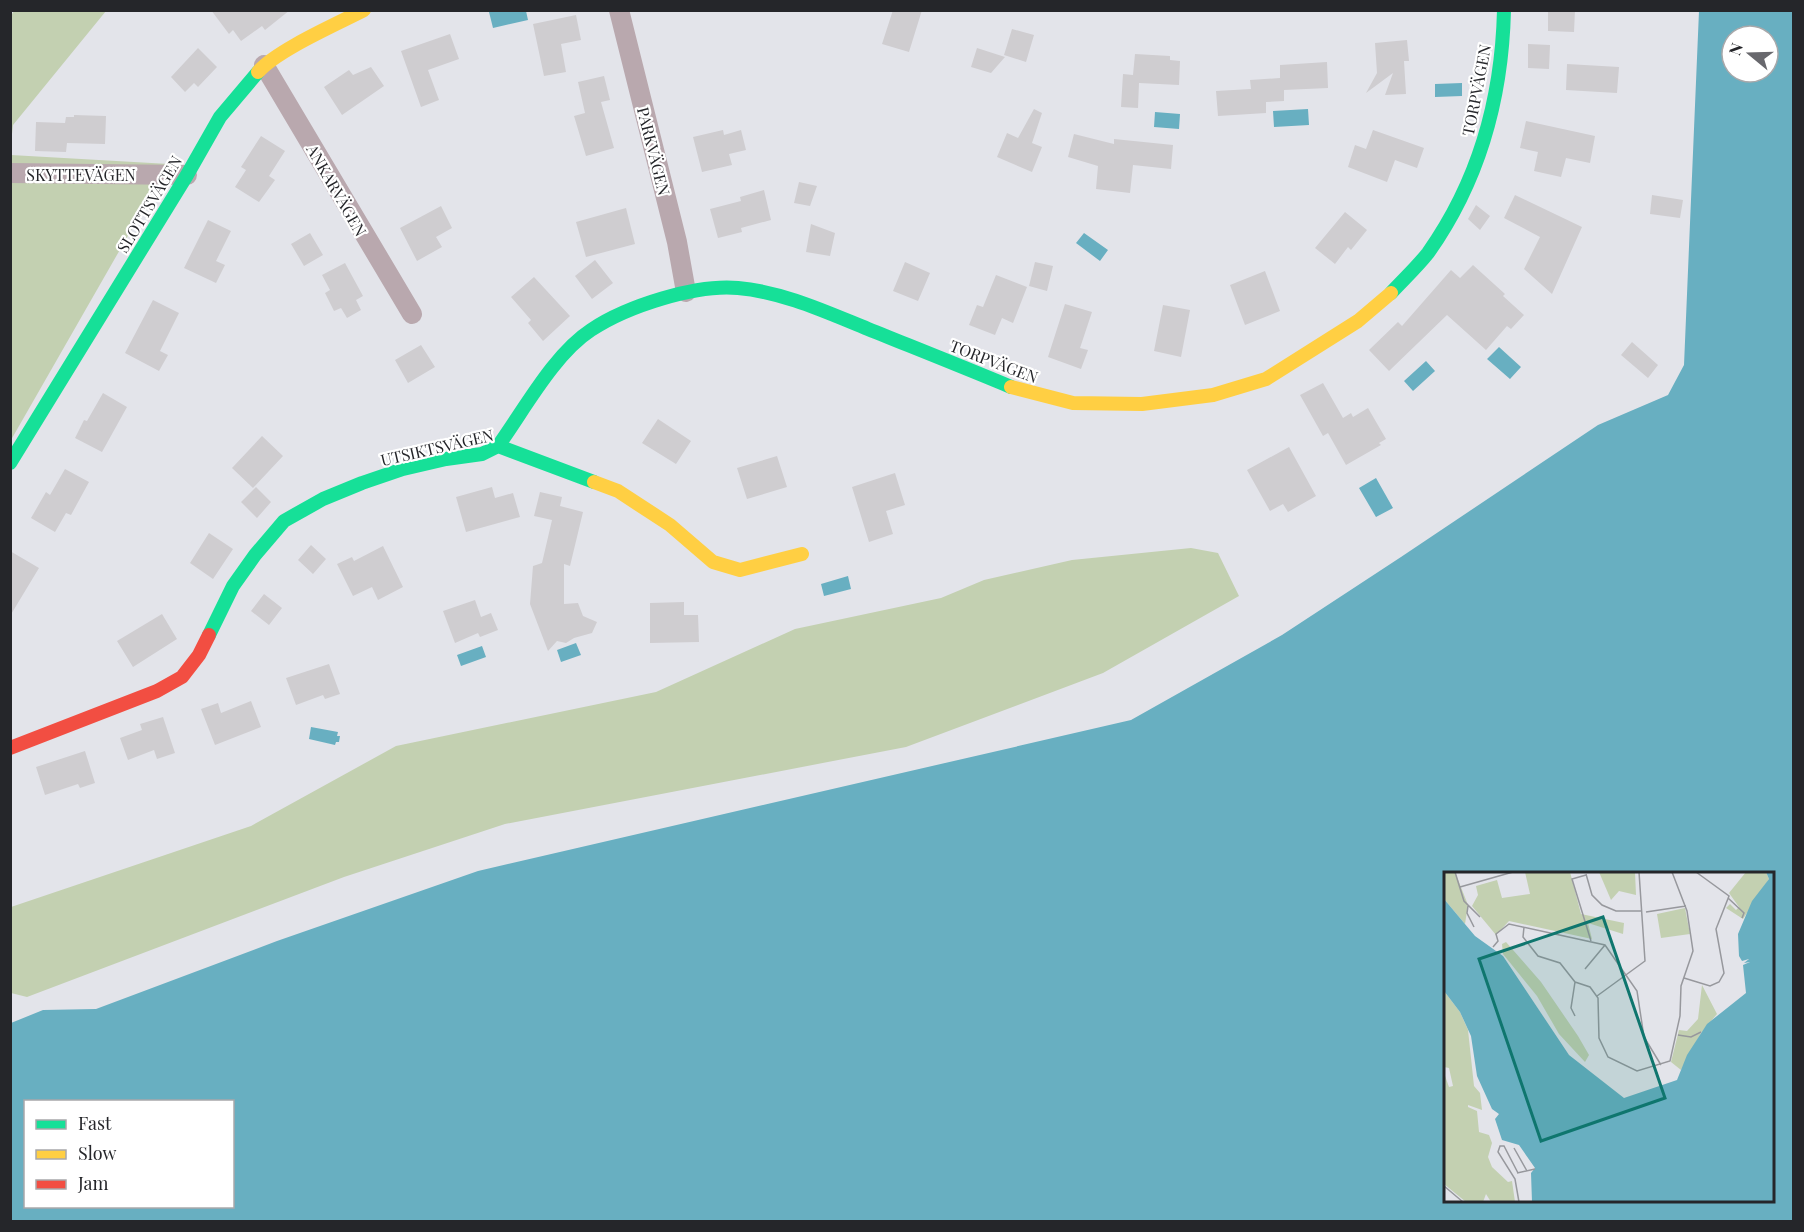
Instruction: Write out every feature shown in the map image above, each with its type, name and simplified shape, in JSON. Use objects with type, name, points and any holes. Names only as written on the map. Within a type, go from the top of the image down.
[{"type":"street","name":"SLOTTSVÄGEN","points":[[10,463],[187,175],[220,117],[264,65],[364,10]]},
{"type":"street","name":"PARKVÄGEN","points":[[619,10],[677,242],[686,292]]},
{"type":"street","name":"TORPVÄGEN","points":[[498,446],[559,359],[591,330],[621,314],[686,292],[736,288],[765,292],[828,313],[1022,391],[1072,403],[1142,404],[1213,395],[1266,379],[1358,321],[1391,292],[1427,254],[1457,207],[1476,165],[1492,114],[1503,45],[1504,10]]},
{"type":"street","name":"ANKARVÄGEN","points":[[264,65],[412,314]]},
{"type":"street","name":"SKYTTEVÄGEN","points":[[10,173],[187,175]]},
{"type":"street","name":"UTSIKTSVÄGEN","points":[[10,748],[157,691],[182,677],[199,656],[233,586],[255,555],[284,522],[323,499],[403,469],[446,459],[482,454],[498,446],[618,491],[670,525],[713,562],[740,570],[802,555]]},
{"type":"green space","points":[[14,11],[106,11],[13,125],[11,143],[10,17]]},
{"type":"green space","points":[[11,155],[169,164],[11,440]]},
{"type":"green space","points":[[1191,548],[1218,553],[1239,596],[1103,673],[906,747],[505,824],[344,877],[27,997],[11,993],[11,907],[251,826],[396,746],[656,692],[795,629],[941,598],[984,580],[1072,560]]},
{"type":"water","points":[[526,11],[528,20],[493,28],[489,12]]},
{"type":"water","points":[[1699,11],[1793,11],[1793,1221],[11,1221],[11,1023],[43,1010],[96,1009],[277,941],[478,871],[1131,720],[1282,635],[1598,425],[1668,395],[1684,365]]},
{"type":"water","points":[[1462,83],[1462,96],[1435,97],[1435,84]]},
{"type":"water","points":[[1308,109],[1309,125],[1274,127],[1273,111]]},
{"type":"water","points":[[1155,112],[1180,114],[1179,129],[1154,127]]},
{"type":"water","points":[[1084,233],[1108,250],[1100,261],[1076,243]]},
{"type":"water","points":[[1499,347],[1521,367],[1510,379],[1487,359]]},
{"type":"water","points":[[1426,361],[1435,371],[1413,391],[1404,381]]},
{"type":"water","points":[[1376,478],[1393,508],[1376,517],[1359,488]]},
{"type":"water","points":[[848,576],[851,589],[824,596],[821,584]]},
{"type":"water","points":[[576,643],[581,655],[561,662],[557,650]]},
{"type":"water","points":[[482,646],[486,657],[461,666],[457,655]]},
{"type":"water","points":[[311,727],[338,732],[339,742],[335,745],[309,739]]},
{"type":"building","points":[[211,10],[290,10],[265,30],[262,26],[241,41],[233,30],[229,34]]},
{"type":"building","points":[[893,10],[922,10],[909,52],[882,44]]},
{"type":"building","points":[[1548,10],[1575,10],[1574,32],[1548,31]]},
{"type":"building","points":[[576,15],[581,40],[561,44],[566,72],[544,76],[533,24]]},
{"type":"building","points":[[1012,29],[1034,35],[1026,62],[1004,55]]},
{"type":"building","points":[[450,34],[459,59],[428,70],[439,100],[421,107],[401,51]]},
{"type":"building","points":[[1407,40],[1409,61],[1404,61],[1406,94],[1385,95],[1393,73],[1366,93],[1377,73],[1375,43]]},
{"type":"building","points":[[1528,44],[1550,45],[1549,69],[1528,68]]},
{"type":"building","points":[[198,48],[217,67],[198,87],[194,83],[185,92],[171,77]]},
{"type":"building","points":[[977,48],[1005,57],[991,73],[971,67]]},
{"type":"building","points":[[1135,54],[1170,56],[1170,60],[1180,61],[1179,85],[1139,83],[1138,108],[1121,107],[1123,74],[1133,75]]},
{"type":"building","points":[[1327,62],[1328,88],[1284,90],[1284,101],[1266,102],[1266,113],[1218,116],[1216,91],[1251,89],[1250,80],[1280,78],[1280,65]]},
{"type":"building","points":[[1567,64],[1619,67],[1617,93],[1566,90]]},
{"type":"building","points":[[371,67],[384,86],[342,115],[324,87],[349,70],[353,75]]},
{"type":"building","points":[[604,76],[610,100],[601,102],[614,148],[586,156],[574,116],[585,113],[578,82]]},
{"type":"building","points":[[1034,109],[1042,113],[1032,143],[1042,147],[1032,172],[997,157],[1007,133],[1018,138]]},
{"type":"building","points":[[74,115],[106,116],[105,144],[67,143],[66,152],[35,151],[36,122],[65,123],[66,117],[74,117]]},
{"type":"building","points":[[1526,121],[1595,136],[1590,163],[1566,158],[1561,177],[1534,171],[1538,152],[1520,148]]},
{"type":"building","points":[[723,130],[724,135],[741,130],[746,150],[729,154],[732,165],[702,172],[693,137]]},
{"type":"building","points":[[1373,130],[1424,148],[1417,168],[1395,160],[1387,182],[1348,167],[1355,145],[1366,149]]},
{"type":"building","points":[[1074,134],[1114,144],[1114,139],[1173,145],[1171,169],[1133,165],[1130,193],[1096,189],[1098,166],[1068,157]]},
{"type":"building","points":[[261,136],[285,151],[269,176],[275,180],[259,202],[235,187],[246,170],[241,167]]},
{"type":"building","points":[[799,182],[817,186],[810,206],[794,203]]},
{"type":"building","points":[[764,190],[771,220],[741,228],[742,232],[718,238],[710,209],[741,201],[740,197]]},
{"type":"building","points":[[1515,195],[1582,227],[1552,294],[1524,269],[1540,237],[1504,218]]},
{"type":"building","points":[[1652,195],[1683,200],[1680,218],[1650,214]]},
{"type":"building","points":[[1476,205],[1490,216],[1480,230],[1468,219]]},
{"type":"building","points":[[441,206],[452,228],[436,237],[442,247],[417,261],[400,228]]},
{"type":"building","points":[[626,208],[635,244],[586,257],[576,222]]},
{"type":"building","points":[[1345,212],[1367,230],[1351,250],[1348,247],[1335,264],[1315,248]]},
{"type":"building","points":[[208,220],[231,231],[216,261],[225,265],[216,283],[184,268]]},
{"type":"building","points":[[811,224],[835,233],[830,256],[806,252]]},
{"type":"building","points":[[310,233],[323,255],[304,266],[291,244]]},
{"type":"building","points":[[595,260],[613,283],[592,299],[575,276]]},
{"type":"building","points":[[905,262],[930,273],[918,301],[893,291]]},
{"type":"building","points":[[1035,262],[1053,266],[1047,291],[1029,286]]},
{"type":"building","points":[[345,263],[363,296],[356,300],[361,310],[347,318],[341,308],[334,311],[325,293],[330,290],[322,275]]},
{"type":"building","points":[[1473,265],[1524,315],[1511,329],[1507,326],[1486,350],[1447,315],[1389,371],[1369,350],[1398,322],[1402,326],[1451,270],[1460,278]]},
{"type":"building","points":[[1265,271],[1280,311],[1245,325],[1230,285]]},
{"type":"building","points":[[996,275],[1027,287],[1013,323],[1002,318],[995,335],[969,325],[977,305],[983,307]]},
{"type":"building","points":[[534,277],[570,316],[543,341],[528,323],[531,320],[511,297]]},
{"type":"building","points":[[153,300],[179,313],[160,351],[168,355],[159,371],[125,353]]},
{"type":"building","points":[[1065,304],[1092,312],[1080,348],[1088,350],[1081,369],[1048,357]]},
{"type":"building","points":[[1163,305],[1190,310],[1181,357],[1154,351]]},
{"type":"building","points":[[1632,342],[1658,365],[1648,378],[1621,355]]},
{"type":"building","points":[[421,345],[435,367],[408,383],[395,360]]},
{"type":"building","points":[[1323,383],[1343,418],[1351,413],[1353,417],[1368,408],[1386,439],[1379,443],[1381,445],[1346,465],[1328,433],[1323,436],[1300,395]]},
{"type":"building","points":[[103,393],[127,407],[102,452],[75,438],[84,420],[87,421]]},
{"type":"building","points":[[658,419],[691,441],[676,464],[642,443]]},
{"type":"building","points":[[262,436],[283,456],[253,488],[232,468]]},
{"type":"building","points":[[1289,447],[1316,496],[1288,512],[1283,504],[1270,511],[1247,470]]},
{"type":"building","points":[[777,456],[787,487],[747,499],[737,468]]},
{"type":"building","points":[[65,469],[89,482],[71,515],[66,513],[55,532],[31,518],[46,492],[50,495]]},
{"type":"building","points":[[895,473],[905,505],[886,511],[893,534],[869,542],[852,487]]},
{"type":"building","points":[[256,487],[271,502],[257,518],[241,502]]},
{"type":"building","points":[[492,487],[495,498],[513,493],[520,517],[466,532],[456,497]]},
{"type":"building","points":[[540,492],[562,497],[560,506],[583,512],[570,566],[564,564],[564,604],[578,603],[583,616],[597,622],[592,633],[566,643],[557,641],[548,651],[530,604],[533,566],[542,563],[552,520],[534,516]]},
{"type":"building","points":[[209,533],[233,549],[213,579],[190,563]]},
{"type":"building","points":[[311,545],[326,559],[313,574],[298,560]]},
{"type":"building","points":[[383,546],[403,587],[378,600],[372,587],[353,596],[337,564],[352,557],[354,561]]},
{"type":"building","points":[[10,551],[39,568],[10,616]]},
{"type":"building","points":[[264,594],[282,608],[269,625],[251,611]]},
{"type":"building","points":[[475,600],[481,617],[491,613],[498,630],[480,637],[478,633],[455,643],[443,611]]},
{"type":"building","points":[[684,602],[684,615],[698,615],[699,642],[650,643],[650,603]]},
{"type":"building","points":[[162,614],[177,639],[133,667],[117,641]]},
{"type":"building","points":[[329,664],[340,694],[325,699],[323,695],[296,705],[286,678]]},
{"type":"building","points":[[251,701],[261,727],[215,745],[201,709],[218,703],[221,713]]},
{"type":"building","points":[[163,717],[175,753],[157,759],[154,750],[128,760],[120,738],[142,730],[140,724]]},
{"type":"building","points":[[85,751],[95,783],[80,788],[78,784],[45,795],[36,767]]},
{"type":"traffic: fast","points":[[1391,293],[1428,253],[1461,197],[1474,167],[1493,106],[1504,10]]},
{"type":"traffic: fast","points":[[10,463],[187,175],[220,117],[258,72]]},
{"type":"traffic: fast","points":[[498,446],[540,384],[577,340],[606,321],[642,305],[662,298],[702,290],[738,288],[788,298],[1011,387]]},
{"type":"traffic: fast","points":[[209,635],[233,586],[255,555],[284,521],[323,499],[362,483],[403,469],[446,459],[482,454],[498,446],[594,482]]},
{"type":"traffic: slow","points":[[258,72],[293,46],[364,10]]},
{"type":"traffic: slow","points":[[1011,387],[1073,403],[1142,404],[1213,395],[1266,379],[1358,321],[1391,293]]},
{"type":"traffic: slow","points":[[594,482],[618,491],[670,525],[713,562],[740,570],[802,554]]},
{"type":"traffic: jam","points":[[10,748],[157,691],[182,677],[199,655],[209,635]]}]
